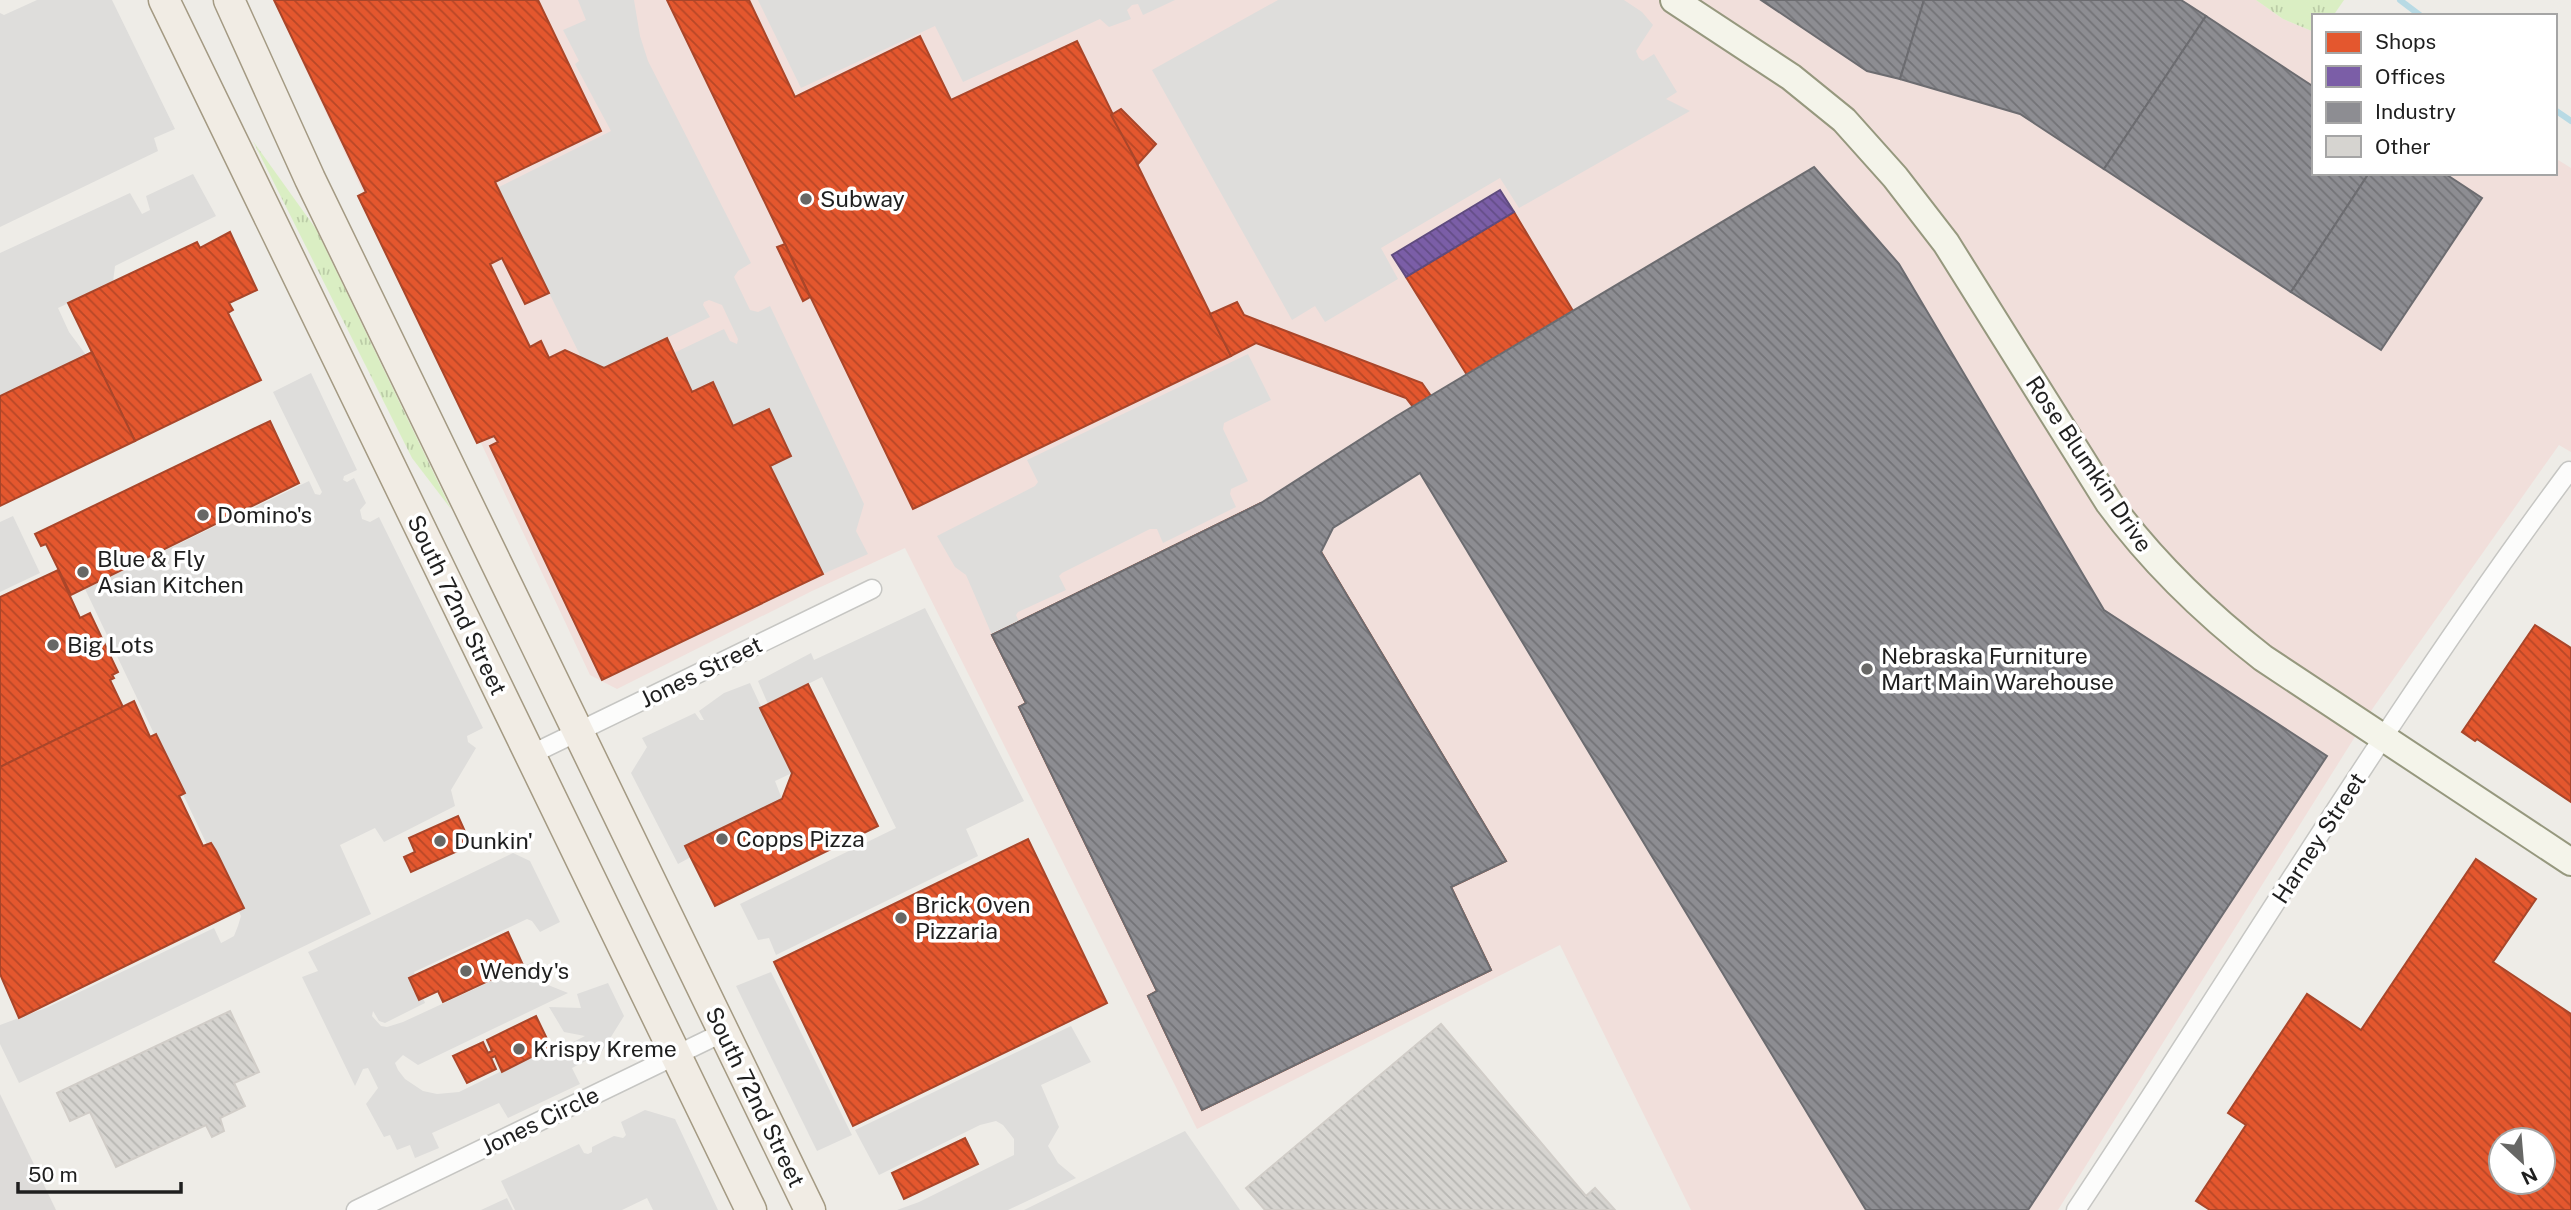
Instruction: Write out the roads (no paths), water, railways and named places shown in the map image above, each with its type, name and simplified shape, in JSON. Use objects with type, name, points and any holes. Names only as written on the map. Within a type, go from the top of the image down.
[{"type":"main road","name":"South 72nd Street","points":[[164,0],[751,1210]]},
{"type":"main road","name":"South 72nd Street","points":[[229,0],[310,178],[810,1210]]},
{"type":"main road","name":"Rose Blumkin Drive","points":[[1674,0],[1791,77],[1843,120],[1895,177],[1946,243],[2109,503],[2172,580],[2216,621],[2263,658],[2571,862]]},
{"type":"street","name":"Harney Street","points":[[2076,1210],[2383,739],[2526,528],[2570,471]]},
{"type":"street","name":"Jones Street","points":[[530,754],[872,589]]},
{"type":"street","name":"Jones Circle","points":[[356,1210],[724,1032]]},
{"type":"waterway","points":[[2400,0],[2418,14]]},
{"type":"waterway","points":[[2557,111],[2571,121]]},
{"type":"place","name":"Subway","points":[[806,199]]},
{"type":"place","name":"Domino's","points":[[203,515]]},
{"type":"place","name":"Blue & Fly Asian Kitchen","points":[[83,572]]},
{"type":"place","name":"Big Lots","points":[[53,645]]},
{"type":"place","name":"Nebraska Furniture Mart Main Warehouse","points":[[1867,669]]},
{"type":"place","name":"Copps Pizza","points":[[722,839]]},
{"type":"place","name":"Dunkin'","points":[[440,841]]},
{"type":"place","name":"Brick Oven Pizzaria","points":[[901,918]]},
{"type":"place","name":"Wendy's","points":[[466,971]]},
{"type":"place","name":"Krispy Kreme","points":[[519,1049]]}]
